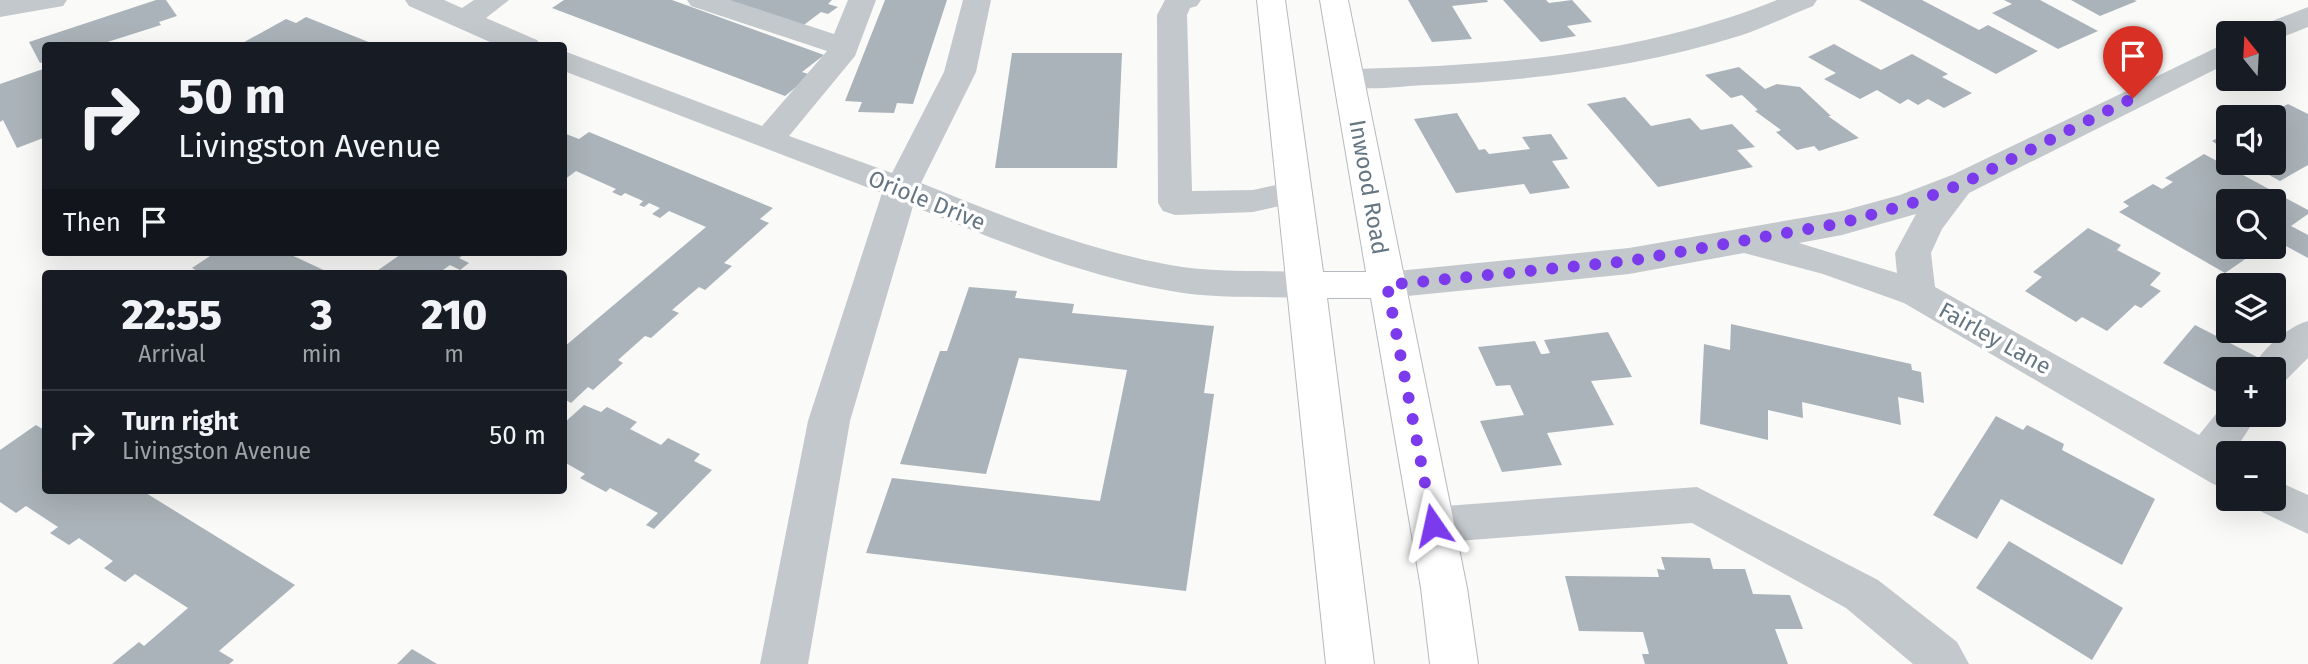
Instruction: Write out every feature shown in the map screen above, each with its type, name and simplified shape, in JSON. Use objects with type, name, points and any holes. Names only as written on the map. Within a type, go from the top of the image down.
[{"type":"main road","points":[[1271,0],[1304,285],[1332,486],[1350,664]]},
{"type":"main road","name":"Inwood Road","points":[[1334,0],[1433,525],[1454,664]]},
{"type":"main road","points":[[1304,285],[1387,285]]},
{"type":"street","points":[[0,8],[53,0]]},
{"type":"street","points":[[419,0],[516,42]]},
{"type":"street","points":[[462,20],[495,0]]},
{"type":"street","points":[[701,0],[844,47]]},
{"type":"street","points":[[768,141],[840,56],[862,0]]},
{"type":"street","points":[[784,664],[829,421],[901,188],[960,72],[977,0]]},
{"type":"street","points":[[1349,78],[1438,77],[1568,63],[1654,47],[1729,29],[1803,0]]},
{"type":"street","points":[[1182,1],[1172,15],[1175,203],[1253,201],[1294,192]]},
{"type":"street","points":[[2286,25],[2308,16]]},
{"type":"street","points":[[1387,285],[1629,261],[1842,223],[1957,186],[2216,57]]},
{"type":"street","name":"Oriole Drive","points":[[567,61],[768,141],[901,188],[1022,238],[1091,260],[1173,279],[1304,285]]},
{"type":"street","points":[[1917,294],[1913,253],[1926,225],[1957,186]]},
{"type":"street","name":"Fairley Lane","points":[[1746,241],[1833,264],[1917,294],[2216,464]]},
{"type":"street","points":[[2285,357],[2308,335]]},
{"type":"street","points":[[2286,504],[2308,516]]},
{"type":"street","points":[[1433,525],[1697,505],[1862,594],[1940,657],[1945,664]]},
{"type":"building","points":[[156,0],[166,0],[177,16],[159,22],[161,25],[108,42],[42,42],[40,63],[29,42]]},
{"type":"building","points":[[564,0],[672,0],[824,55],[802,72],[811,75],[785,96],[552,8]]},
{"type":"building","points":[[723,0],[832,0],[828,4],[838,7],[828,14],[821,12],[801,27]]},
{"type":"building","points":[[885,0],[947,0],[913,104],[897,103],[894,113],[858,112],[862,102],[845,101]]},
{"type":"building","points":[[1408,0],[1488,2],[1452,6],[1472,39],[1432,42]]},
{"type":"building","points":[[1503,0],[1546,0],[1549,3],[1572,0],[1592,22],[1567,26],[1576,36],[1541,42]]},
{"type":"building","points":[[1859,0],[1922,0],[1979,30],[1988,25],[2038,51],[1996,74]]},
{"type":"building","points":[[2004,0],[2040,0],[2098,31],[2058,49],[1992,13],[2012,4]]},
{"type":"building","points":[[2071,0],[2134,0],[2137,1],[2100,16]]},
{"type":"building","points":[[306,17],[368,42],[244,42],[286,19],[296,23]]},
{"type":"building","points":[[1834,44],[1881,70],[1912,54],[1948,74],[1942,77],[1972,93],[1944,108],[1928,99],[1918,105],[1908,99],[1900,104],[1877,90],[1860,99],[1824,79],[1836,73],[1808,57]]},
{"type":"building","points":[[1012,53],[1122,53],[1117,168],[995,168]]},
{"type":"building","points":[[1739,67],[1765,89],[1777,84],[1800,87],[1831,116],[1828,116],[1859,138],[1819,151],[1814,146],[1797,150],[1776,132],[1781,130],[1755,111],[1758,110],[1742,95],[1731,98],[1705,75]]},
{"type":"building","points":[[42,69],[42,139],[17,148],[3,120],[0,122],[0,84]]},
{"type":"building","points":[[1625,97],[1651,126],[1690,118],[1701,130],[1732,124],[1755,147],[1737,150],[1753,167],[1658,187],[1587,104]]},
{"type":"building","points":[[2286,105],[2308,114],[2308,165],[2280,181],[2269,175],[2286,175]]},
{"type":"building","points":[[1457,113],[1479,150],[1485,149],[1489,154],[1530,149],[1522,137],[1551,134],[1568,159],[1552,161],[1570,188],[1530,194],[1524,184],[1456,193],[1414,119]]},
{"type":"building","points":[[589,132],[773,208],[760,219],[769,223],[724,263],[732,266],[705,290],[699,287],[672,310],[679,313],[651,338],[645,336],[618,360],[623,363],[593,390],[588,387],[571,403],[567,401],[567,344],[706,227],[669,211],[660,218],[652,214],[660,208],[649,203],[644,207],[639,205],[643,201],[625,193],[621,196],[612,192],[616,189],[576,171],[567,178],[567,134],[579,139]]},
{"type":"building","points":[[2204,154],[2216,160],[2216,175],[2243,175],[2269,189],[2216,189],[2216,259],[2245,259],[2225,273],[2119,212],[2129,206],[2123,202],[2153,184],[2162,189],[2173,182],[2165,178]]},
{"type":"building","points":[[2286,198],[2308,210],[2308,214],[2291,226],[2308,235],[2308,258],[2286,246]]},
{"type":"building","points":[[2088,228],[2121,245],[2117,250],[2161,273],[2150,285],[2161,291],[2141,308],[2135,305],[2107,331],[2082,317],[2076,322],[2025,291],[2042,277],[2033,272]]},
{"type":"building","points":[[210,256],[294,256],[324,270],[196,270],[192,268]]},
{"type":"building","points":[[398,256],[462,256],[459,258],[469,263],[460,270],[450,265],[443,270],[378,270]]},
{"type":"building","points":[[969,287],[1017,291],[1015,298],[1074,304],[1072,313],[1214,326],[1204,393],[1214,394],[1186,591],[866,553],[892,478],[1100,501],[1127,370],[1019,358],[986,474],[900,464],[940,351],[947,351]]},
{"type":"building","points":[[1731,324],[1911,364],[1912,370],[1921,372],[1924,403],[1898,397],[1901,425],[1802,402],[1803,418],[1768,410],[1768,440],[1700,424],[1704,344],[1730,350]]},
{"type":"building","points":[[2195,325],[2216,336],[2216,343],[2230,343],[2257,357],[2216,357],[2216,392],[2163,363]]},
{"type":"building","points":[[1608,332],[1632,377],[1591,381],[1614,425],[1547,433],[1562,465],[1502,472],[1480,421],[1524,415],[1510,385],[1496,386],[1478,347],[1535,341],[1541,354],[1544,354],[1550,353],[1544,340]]},
{"type":"building","points":[[584,405],[601,412],[607,407],[637,422],[630,429],[661,445],[668,438],[700,454],[694,461],[712,470],[654,529],[646,525],[658,513],[610,488],[606,492],[580,478],[585,474],[567,464],[567,420]]},
{"type":"building","points":[[1996,416],[2023,430],[2027,425],[2064,444],[2062,450],[2155,499],[2122,565],[2001,499],[1977,539],[1933,515]]},
{"type":"building","points":[[36,425],[42,429],[42,494],[147,494],[295,585],[219,651],[234,660],[229,664],[112,664],[139,642],[144,646],[188,608],[135,574],[125,582],[104,568],[113,561],[79,538],[69,545],[50,533],[58,527],[26,506],[16,513],[0,502],[0,450]]},
{"type":"building","points":[[2009,541],[2123,608],[2092,660],[1976,588]]},
{"type":"building","points":[[1661,557],[1710,558],[1713,569],[1745,569],[1753,594],[1790,595],[1803,629],[1775,629],[1788,664],[1645,664],[1642,654],[1649,654],[1643,632],[1579,631],[1565,576],[1659,577],[1657,569],[1665,570]]},
{"type":"building","points":[[412,649],[437,664],[397,664]]},
{"type":"route","points":[[1433,525],[1387,285],[1629,261],[1842,223],[1912,203],[1964,183],[2133,98]]}]
